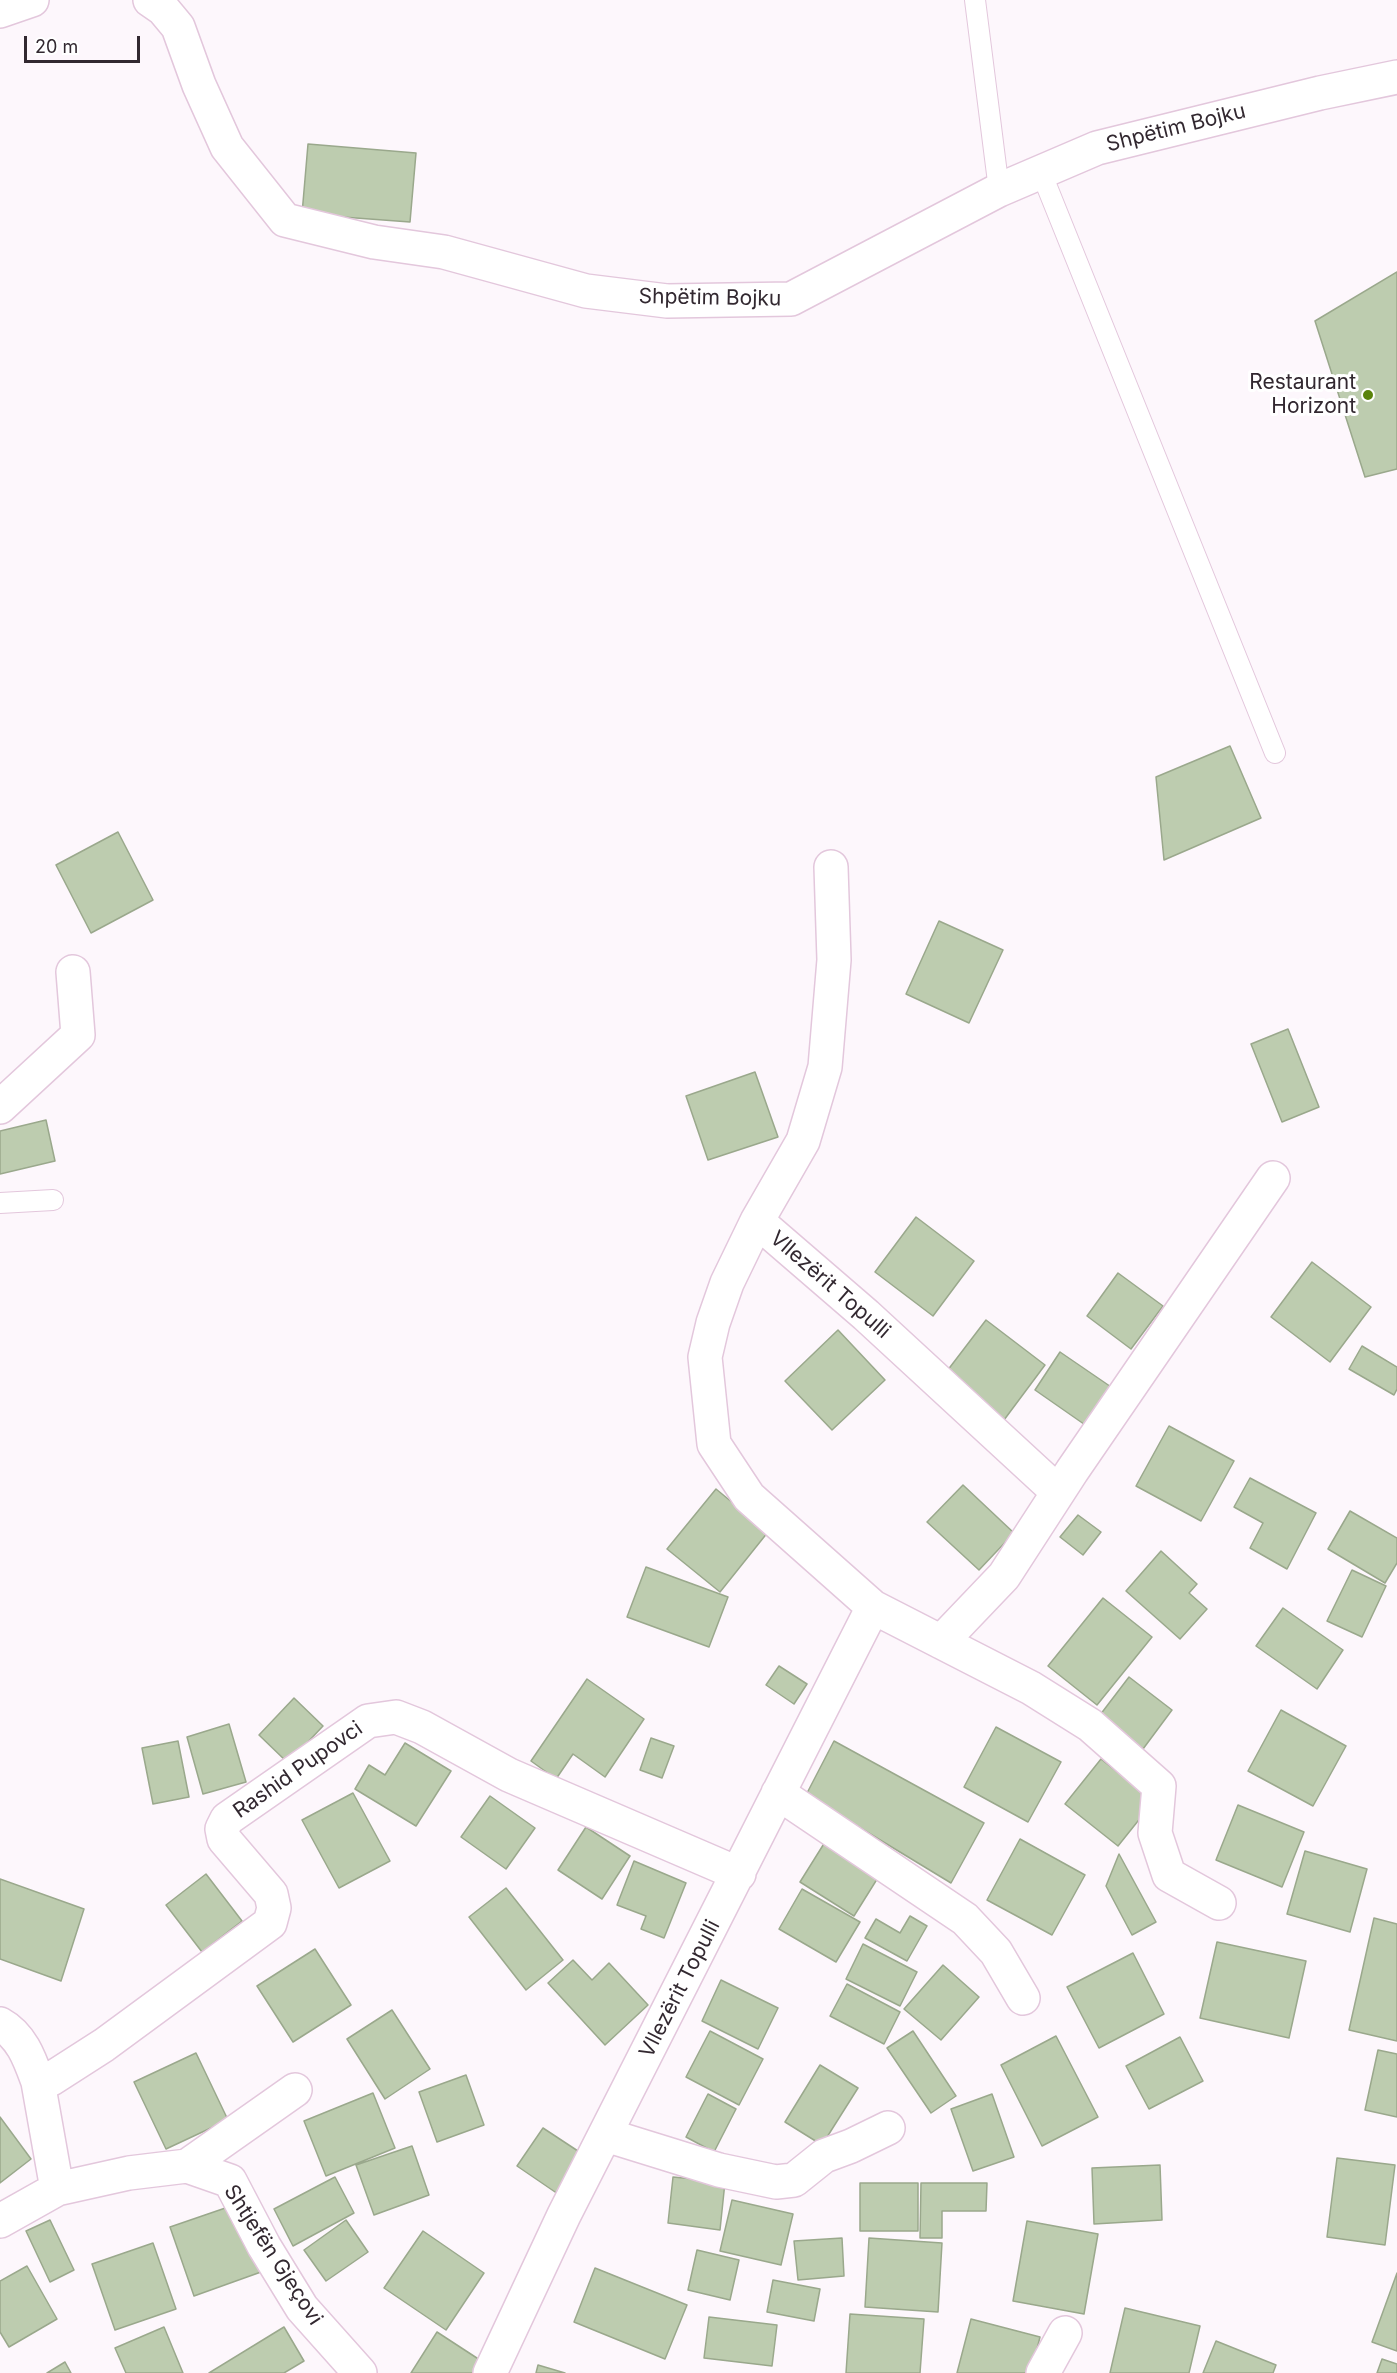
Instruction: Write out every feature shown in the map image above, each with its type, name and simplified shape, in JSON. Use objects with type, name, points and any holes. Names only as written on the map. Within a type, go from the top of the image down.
[{"type":"street","points":[[0,11],[32,0]]},
{"type":"street","name":"Shpëtim Bojku","points":[[150,0],[163,9],[178,27],[199,85],[227,147],[285,220],[374,242],[444,252],[586,291],[667,301],[791,299],[999,190],[1097,148],[1308,96],[1397,77]]},
{"type":"street","points":[[757,1221],[803,1141],[825,1067],[834,960],[831,867]]},
{"type":"street","points":[[0,1107],[78,1035],[73,972]]},
{"type":"street","points":[[941,1642],[1004,1576],[1058,1492],[1273,1178]]},
{"type":"street","name":"Vllezërit Topulli","points":[[1058,1492],[874,1323],[757,1221],[727,1282],[705,1357],[714,1444],[749,1497],[873,1607],[1031,1688],[1090,1725],[1160,1786],[1155,1833],[1169,1875],[1219,1903]]},
{"type":"street","name":"Vllezërit Topulli","points":[[490,2373],[564,2215],[873,1607]]},
{"type":"street","name":"Rashid Pupovci","points":[[38,2082],[51,2079],[104,2045],[270,1923],[274,1908],[271,1894],[224,1839],[222,1829],[227,1819],[368,1721],[396,1717],[422,1727],[508,1775],[739,1874]]},
{"type":"street","points":[[778,1793],[965,1919],[996,1952],[1023,1998]]},
{"type":"street","points":[[0,2024],[10,2030],[28,2055],[38,2082],[57,2189]]},
{"type":"street","points":[[188,2166],[295,2090]]},
{"type":"street","points":[[606,2135],[719,2170],[776,2182],[794,2180],[824,2156],[888,2128]]},
{"type":"street","name":"Shtjefën Gjeçovi","points":[[0,2221],[57,2189],[129,2173],[188,2166],[230,2181],[264,2246],[302,2308],[360,2373]]},
{"type":"street","points":[[1043,2373],[1065,2333]]},
{"type":"lane","points":[[975,0],[999,190]]},
{"type":"lane","points":[[1041,172],[1275,753]]},
{"type":"lane","points":[[0,1203],[53,1200]]},
{"type":"building","points":[[308,144],[416,153],[410,222],[302,214]]},
{"type":"building","name":"Restaurant Horizont","points":[[1397,272],[1397,469],[1365,477],[1315,321]]},
{"type":"building","points":[[1230,746],[1261,818],[1164,860],[1156,777]]},
{"type":"building","points":[[118,832],[153,900],[91,933],[56,865]]},
{"type":"building","points":[[939,921],[1003,950],[969,1023],[906,994]]},
{"type":"building","points":[[1288,1029],[1319,1107],[1282,1122],[1251,1044]]},
{"type":"building","points":[[755,1072],[778,1137],[708,1160],[686,1096]]},
{"type":"building","points":[[46,1120],[55,1161],[0,1174],[0,1131]]},
{"type":"building","points":[[916,1217],[974,1261],[933,1316],[875,1272]]},
{"type":"building","points":[[1312,1262],[1371,1307],[1330,1362],[1271,1317]]},
{"type":"building","points":[[1118,1273],[1163,1306],[1131,1349],[1087,1316]]},
{"type":"building","points":[[986,1320],[1045,1365],[1004,1420],[944,1375]]},
{"type":"building","points":[[838,1330],[885,1380],[832,1430],[785,1381]]},
{"type":"building","points":[[1362,1346],[1397,1367],[1397,1389],[1394,1395],[1349,1369]]},
{"type":"building","points":[[1060,1352],[1117,1391],[1091,1429],[1035,1390]]},
{"type":"building","points":[[1169,1426],[1234,1461],[1201,1521],[1136,1486]]},
{"type":"building","points":[[1250,1478],[1316,1513],[1287,1569],[1250,1548],[1263,1523],[1234,1507]]},
{"type":"building","points":[[963,1485],[1014,1533],[979,1570],[927,1522]]},
{"type":"building","points":[[716,1489],[768,1532],[720,1592],[667,1549]]},
{"type":"building","points":[[1350,1511],[1397,1538],[1397,1563],[1385,1583],[1328,1549]]},
{"type":"building","points":[[1078,1515],[1101,1532],[1083,1555],[1060,1537]]},
{"type":"building","points":[[1161,1551],[1197,1584],[1189,1593],[1207,1609],[1180,1639],[1126,1591]]},
{"type":"building","points":[[646,1567],[728,1597],[709,1647],[627,1617]]},
{"type":"building","points":[[1352,1570],[1386,1586],[1362,1637],[1327,1621]]},
{"type":"building","points":[[1103,1598],[1152,1637],[1097,1705],[1048,1666]]},
{"type":"building","points":[[1283,1608],[1343,1650],[1317,1689],[1256,1646]]},
{"type":"building","points":[[779,1666],[807,1684],[794,1704],[766,1685]]},
{"type":"building","points":[[1129,1677],[1172,1710],[1143,1749],[1100,1715]]},
{"type":"building","points":[[587,1679],[644,1719],[605,1777],[573,1754],[556,1779],[531,1761]]},
{"type":"building","points":[[294,1698],[323,1726],[288,1763],[259,1735]]},
{"type":"building","points":[[1281,1710],[1346,1746],[1313,1806],[1248,1771]]},
{"type":"building","points":[[229,1724],[246,1782],[203,1794],[187,1737]]},
{"type":"building","points":[[996,1727],[1061,1762],[1028,1822],[964,1787]]},
{"type":"building","points":[[651,1738],[674,1746],[662,1778],[640,1770]]},
{"type":"building","points":[[178,1741],[189,1797],[153,1804],[142,1748]]},
{"type":"building","points":[[834,1741],[984,1823],[951,1883],[806,1795]]},
{"type":"building","points":[[405,1743],[451,1771],[416,1826],[355,1789],[369,1765],[385,1775]]},
{"type":"building","points":[[1101,1759],[1154,1801],[1118,1846],[1065,1804]]},
{"type":"building","points":[[353,1793],[390,1861],[339,1888],[302,1820]]},
{"type":"building","points":[[490,1796],[535,1828],[506,1869],[461,1837]]},
{"type":"building","points":[[1238,1805],[1304,1832],[1282,1887],[1216,1860]]},
{"type":"building","points":[[586,1827],[630,1856],[602,1899],[558,1870]]},
{"type":"building","points":[[1020,1839],[1085,1875],[1052,1935],[987,1900]]},
{"type":"building","points":[[825,1842],[879,1876],[854,1916],[800,1882]]},
{"type":"building","points":[[1305,1851],[1367,1869],[1350,1932],[1287,1914]]},
{"type":"building","points":[[1119,1854],[1156,1922],[1132,1935],[1106,1886]]},
{"type":"building","points":[[634,1861],[686,1883],[664,1938],[641,1929],[646,1916],[617,1905]]},
{"type":"building","points":[[206,1874],[242,1921],[202,1952],[166,1905]]},
{"type":"building","points":[[0,1879],[84,1909],[61,1981],[0,1959]]},
{"type":"building","points":[[506,1888],[563,1960],[526,1990],[469,1917]]},
{"type":"building","points":[[802,1889],[860,1922],[836,1962],[779,1929]]},
{"type":"building","points":[[910,1916],[927,1926],[907,1961],[865,1938],[876,1919],[900,1933]]},
{"type":"building","points":[[1374,1918],[1397,1924],[1397,2041],[1349,2030]]},
{"type":"building","points":[[1217,1942],[1306,1961],[1289,2038],[1200,2018]]},
{"type":"building","points":[[863,1944],[917,1972],[900,2006],[846,1979]]},
{"type":"building","points":[[315,1949],[351,2005],[293,2042],[257,1986]]},
{"type":"building","points":[[1133,1953],[1164,2014],[1099,2048],[1067,1987]]},
{"type":"building","points":[[573,1960],[592,1980],[609,1963],[648,2005],[605,2045],[548,1983]]},
{"type":"building","points":[[943,1965],[979,1997],[941,2040],[904,2009]]},
{"type":"building","points":[[721,1980],[778,2008],[758,2049],[702,2021]]},
{"type":"building","points":[[847,1984],[900,2012],[884,2044],[830,2016]]},
{"type":"building","points":[[392,2010],[430,2069],[385,2099],[347,2039]]},
{"type":"building","points":[[710,2031],[763,2059],[739,2105],[686,2077]]},
{"type":"building","points":[[913,2031],[956,2096],[931,2113],[887,2048]]},
{"type":"building","points":[[1056,2036],[1098,2117],[1042,2146],[1001,2065]]},
{"type":"building","points":[[1180,2037],[1203,2081],[1149,2109],[1126,2066]]},
{"type":"building","points":[[1378,2050],[1397,2054],[1397,2117],[1365,2110]]},
{"type":"building","points":[[196,2053],[228,2120],[166,2149],[134,2082]]},
{"type":"building","points":[[820,2065],[858,2088],[822,2145],[785,2122]]},
{"type":"building","points":[[466,2075],[484,2125],[437,2142],[419,2092]]},
{"type":"building","points":[[373,2093],[395,2148],[326,2176],[304,2121]]},
{"type":"building","points":[[708,2094],[736,2109],[714,2152],[686,2137]]},
{"type":"building","points":[[992,2094],[1014,2157],[973,2171],[951,2109]]},
{"type":"building","points":[[0,2117],[31,2159],[0,2183]]},
{"type":"building","points":[[543,2128],[584,2155],[558,2194],[517,2166]]},
{"type":"building","points":[[412,2146],[429,2195],[374,2215],[356,2165]]},
{"type":"building","points":[[1337,2158],[1395,2165],[1385,2245],[1327,2237]]},
{"type":"building","points":[[1160,2165],[1162,2220],[1094,2224],[1092,2168]]},
{"type":"building","points":[[335,2177],[354,2213],[293,2246],[274,2209]]},
{"type":"building","points":[[673,2177],[725,2182],[720,2230],[668,2223]]},
{"type":"building","points":[[860,2183],[918,2183],[918,2231],[860,2231]]},
{"type":"building","points":[[921,2183],[987,2183],[986,2211],[942,2211],[942,2238],[920,2238]]},
{"type":"building","points":[[732,2200],[793,2214],[781,2265],[720,2251]]},
{"type":"building","points":[[237,2204],[261,2272],[194,2296],[170,2227]]},
{"type":"building","points":[[50,2220],[74,2270],[50,2282],[26,2231]]},
{"type":"building","points":[[346,2220],[368,2252],[326,2281],[304,2250]]},
{"type":"building","points":[[1027,2221],[1098,2234],[1084,2314],[1013,2301]]},
{"type":"building","points":[[423,2231],[484,2273],[446,2330],[384,2288]]},
{"type":"building","points":[[842,2238],[844,2276],[798,2280],[794,2241]]},
{"type":"building","points":[[869,2238],[942,2243],[938,2312],[865,2307]]},
{"type":"building","points":[[153,2243],[176,2309],[115,2330],[92,2264]]},
{"type":"building","points":[[697,2250],[739,2260],[730,2300],[688,2290]]},
{"type":"building","points":[[27,2266],[57,2319],[9,2347],[0,2332],[0,2281]]},
{"type":"building","points":[[595,2268],[687,2305],[665,2359],[574,2322]]},
{"type":"building","points":[[1397,2273],[1397,2351],[1372,2342]]},
{"type":"building","points":[[773,2280],[820,2289],[814,2321],[767,2312]]},
{"type":"building","points":[[1125,2308],[1200,2326],[1189,2373],[1110,2373]]},
{"type":"building","points":[[850,2314],[924,2319],[920,2373],[846,2373]]},
{"type":"building","points":[[709,2317],[777,2325],[772,2366],[704,2358]]},
{"type":"building","points":[[971,2319],[1040,2337],[1031,2373],[957,2373]]},
{"type":"building","points":[[164,2327],[183,2373],[126,2373],[115,2348]]},
{"type":"building","points":[[284,2327],[304,2361],[284,2373],[209,2373]]},
{"type":"building","points":[[437,2332],[483,2362],[476,2373],[411,2373]]},
{"type":"building","points":[[1216,2341],[1276,2365],[1273,2373],[1203,2373]]},
{"type":"building","points":[[1382,2359],[1397,2364],[1397,2373],[1377,2373]]},
{"type":"building","points":[[65,2362],[71,2373],[47,2373]]},
{"type":"building","points":[[538,2365],[565,2373],[536,2373]]},
{"type":"place","name":"Restaurant Horizont","points":[[1368,395]]}]
